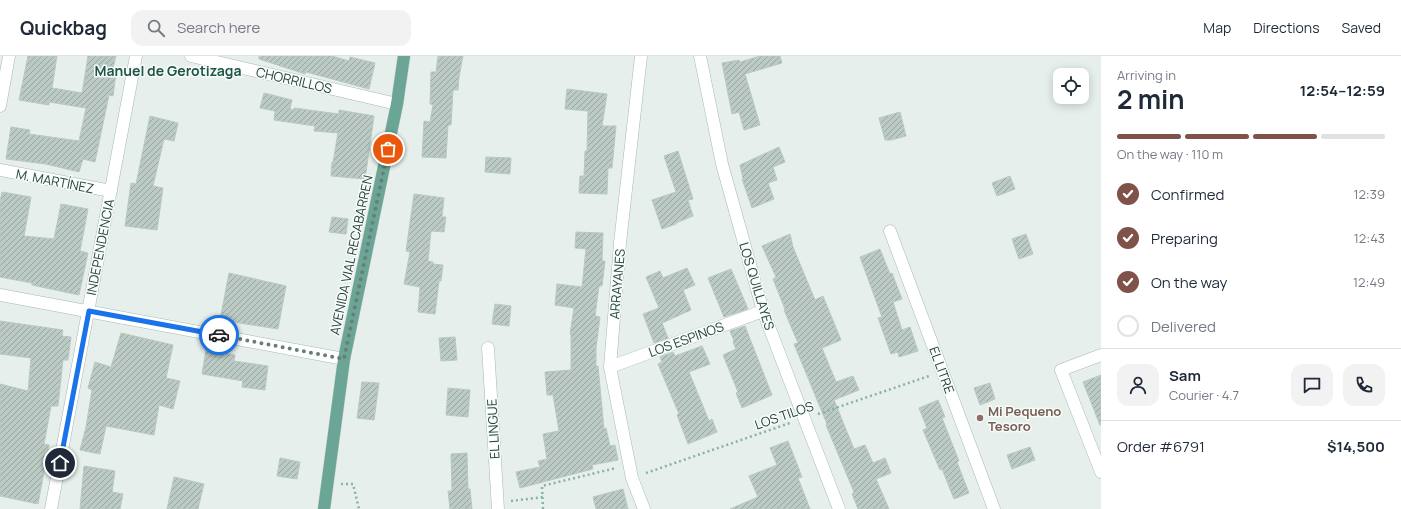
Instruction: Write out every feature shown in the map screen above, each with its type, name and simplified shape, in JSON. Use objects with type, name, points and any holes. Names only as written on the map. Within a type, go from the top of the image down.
[{"type":"main road","name":"AVENIDA VIAL RECABARREN","points":[[324,509],[344,359],[397,104],[404,56]]},
{"type":"street","points":[[0,106],[9,56]]},
{"type":"street","name":"INDEPENDENCIA","points":[[51,509],[136,56]]},
{"type":"street","name":"CHORRILLOS","points":[[191,56],[397,104]]},
{"type":"street","name":"ARRAYANES","points":[[642,56],[620,243],[610,367],[632,478],[644,509]]},
{"type":"street","name":"LOS QUILLAYES","points":[[700,56],[722,164],[762,311],[839,509]]},
{"type":"street","name":"M. MARTÍNEZ","points":[[0,170],[111,191]]},
{"type":"street","name":"EL LITRE","points":[[890,231],[994,509]]},
{"type":"street","points":[[0,295],[344,359]]},
{"type":"street","name":"LOS ESPINOS","points":[[610,367],[762,311]]},
{"type":"street","name":"EL LINGUE","points":[[488,348],[498,506]]},
{"type":"street","points":[[1101,356],[1061,370],[1101,472]]},
{"type":"path","name":"LOS TILOS","points":[[632,478],[942,372]]},
{"type":"path","points":[[543,509],[542,486],[630,465]]},
{"type":"path","points":[[327,483],[353,484],[359,509]]},
{"type":"path","points":[[498,506],[543,497]]},
{"type":"building","points":[[28,56],[57,56],[52,88],[82,93],[88,56],[116,56],[112,72],[116,73],[113,96],[109,95],[95,162],[83,159],[79,172],[46,164],[6,159],[11,127],[30,130],[29,134],[79,141],[86,108],[49,102],[49,105],[19,100]]},
{"type":"building","points":[[259,56],[332,56],[349,61],[350,57],[375,63],[369,89],[306,72],[305,74],[259,59]]},
{"type":"building","points":[[438,56],[463,56],[458,90],[453,90],[451,125],[448,125],[446,158],[422,157],[424,121],[430,122],[433,105],[430,104],[431,72],[436,72]]},
{"type":"building","points":[[760,56],[780,56],[782,63],[745,74],[760,125],[744,130],[739,112],[732,114],[722,63],[739,60],[740,62]]},
{"type":"building","points":[[567,89],[607,94],[602,126],[616,126],[612,168],[608,168],[607,194],[579,193],[580,176],[584,176],[585,151],[587,151],[588,111],[565,109]]},
{"type":"building","points":[[264,93],[292,100],[290,109],[294,110],[294,108],[339,114],[339,110],[374,116],[365,179],[331,176],[332,162],[338,133],[314,131],[315,126],[274,120],[275,111],[260,108]]},
{"type":"building","points":[[900,112],[906,136],[885,140],[879,118]]},
{"type":"building","points":[[150,116],[178,123],[174,141],[164,139],[153,186],[163,188],[157,230],[125,226],[131,183],[136,184]]},
{"type":"building","points":[[779,147],[785,162],[773,167],[777,180],[768,183],[774,199],[752,208],[742,179],[740,165]]},
{"type":"building","points":[[678,151],[693,199],[688,200],[693,216],[662,229],[652,200],[676,192],[664,156]]},
{"type":"building","points":[[486,157],[511,158],[510,174],[485,172]]},
{"type":"building","points":[[1010,176],[1015,189],[997,196],[992,183]]},
{"type":"building","points":[[2,192],[31,197],[24,236],[54,239],[61,204],[88,209],[80,251],[88,253],[79,295],[32,285],[32,283],[0,277],[0,202]]},
{"type":"building","points":[[414,194],[444,198],[442,217],[446,217],[444,232],[431,231],[428,261],[433,262],[433,264],[443,265],[441,281],[439,281],[435,314],[418,312],[420,287],[404,284],[410,252],[406,251]]},
{"type":"building","points":[[332,217],[348,219],[346,234],[329,232]]},
{"type":"building","points":[[576,232],[603,233],[602,261],[605,261],[602,286],[599,286],[595,316],[600,317],[596,348],[596,366],[598,366],[604,429],[606,428],[610,446],[615,445],[618,460],[592,465],[593,469],[520,488],[516,472],[540,467],[538,461],[547,459],[543,434],[559,431],[553,395],[547,395],[545,372],[571,370],[570,334],[574,308],[555,305],[557,284],[582,287],[586,249],[575,248]]},
{"type":"building","points":[[790,234],[793,247],[815,300],[823,296],[841,340],[822,348],[836,382],[853,376],[859,390],[834,400],[854,449],[865,445],[873,463],[885,458],[891,473],[876,479],[889,509],[858,509],[852,494],[854,492],[794,344],[798,343],[773,279],[776,277],[762,246]]},
{"type":"building","points":[[1026,234],[1033,254],[1019,259],[1012,239]]},
{"type":"building","points":[[880,249],[890,274],[892,273],[902,299],[893,302],[902,330],[910,327],[918,351],[899,357],[898,352],[891,354],[878,318],[882,317],[860,257]]},
{"type":"building","points":[[687,268],[695,285],[683,290],[691,310],[662,323],[668,338],[654,343],[643,314],[659,308],[646,277],[660,271],[663,278]]},
{"type":"building","points":[[731,269],[748,309],[724,317],[708,278]]},
{"type":"building","points":[[229,273],[286,286],[278,329],[220,320]]},
{"type":"building","points":[[495,304],[511,306],[509,326],[492,324]]},
{"type":"building","points":[[0,321],[63,330],[62,336],[71,337],[68,360],[63,360],[58,406],[51,406],[44,444],[49,445],[38,504],[0,496],[0,384],[28,391],[31,358],[0,354]]},
{"type":"building","points":[[745,326],[772,395],[742,408],[736,393],[738,392],[723,355],[736,349],[730,331]]},
{"type":"building","points":[[121,333],[173,345],[166,378],[180,381],[173,409],[159,405],[154,435],[106,426],[100,454],[80,450],[86,427],[92,390],[88,388],[95,362],[111,367]]},
{"type":"building","points":[[455,337],[457,360],[441,361],[439,338]]},
{"type":"building","points":[[702,346],[710,364],[689,372],[709,421],[712,419],[717,432],[688,444],[677,415],[679,414],[658,364],[662,362],[660,357],[673,352],[675,356]]},
{"type":"building","points":[[206,350],[235,355],[234,361],[268,366],[265,390],[242,387],[243,381],[202,374]]},
{"type":"building","points":[[1101,375],[1101,425],[1100,425],[1083,382]]},
{"type":"building","points":[[362,382],[379,383],[374,420],[357,418]]},
{"type":"building","points":[[990,383],[995,399],[980,405],[974,388]]},
{"type":"building","points":[[448,388],[470,390],[468,417],[446,415]]},
{"type":"building","points":[[938,400],[945,417],[942,418],[959,461],[957,462],[969,493],[954,499],[942,469],[940,470],[923,430],[927,428],[919,408]]},
{"type":"building","points":[[788,441],[802,477],[798,478],[810,509],[730,509],[758,497],[749,476],[777,465],[770,448]]},
{"type":"building","points":[[1030,447],[1035,460],[1012,469],[1007,455]]},
{"type":"building","points":[[467,453],[468,489],[470,489],[472,509],[450,509],[448,491],[452,491],[451,454]]},
{"type":"building","points":[[280,458],[300,462],[297,479],[277,476]]},
{"type":"building","points":[[84,466],[115,471],[112,492],[123,494],[120,509],[80,509]]},
{"type":"building","points":[[174,477],[204,484],[198,509],[167,509]]},
{"type":"building","points":[[623,489],[628,509],[596,509],[593,497]]},
{"type":"way so far","points":[[219,335],[344,359],[388,149]]},
{"type":"place","name":"Mi Pequeno Tesoro","points":[[980,418]]},
{"type":"district","name":"Manuel de Gerotizaga","points":[[168,71]]},
{"type":"route","points":[[60,463],[89,311],[219,335]]}]
